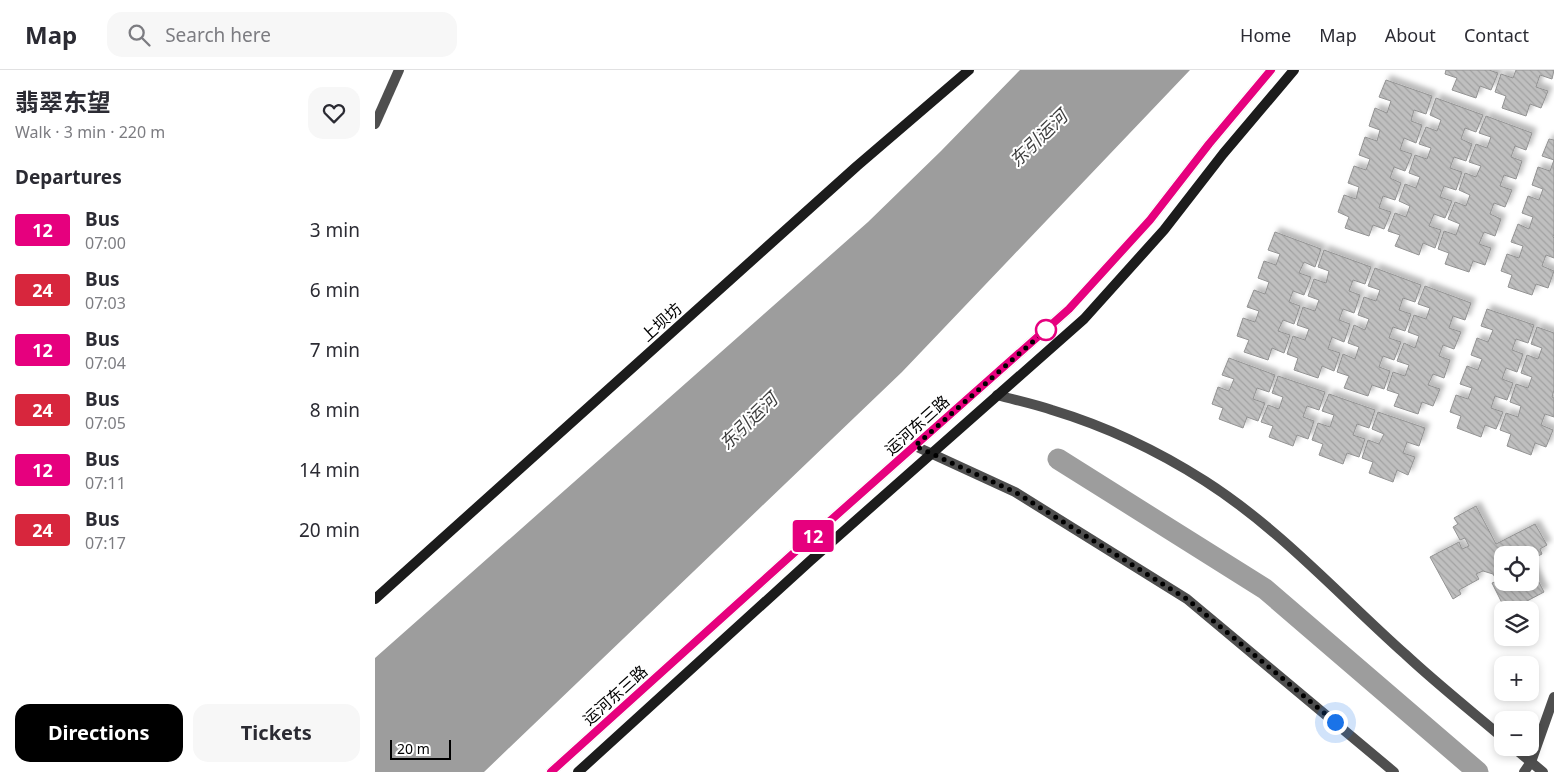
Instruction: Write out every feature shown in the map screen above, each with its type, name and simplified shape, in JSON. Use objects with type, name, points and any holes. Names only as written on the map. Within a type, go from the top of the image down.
[{"type":"street","points":[[375,124],[399,70]]},
{"type":"street","name":"上坝坊","points":[[375,599],[857,166],[969,70]]},
{"type":"street","name":"运河东三路","points":[[551,772],[1069,309],[1150,220],[1209,144],[1271,70]]},
{"type":"street","name":"运河东三路","points":[[578,772],[810,561],[1084,319],[1164,230],[1223,154],[1293,70]]},
{"type":"street","points":[[997,395],[1052,410],[1105,429],[1156,453],[1205,481],[1251,514],[1295,550],[1405,654],[1494,730]]},
{"type":"street","points":[[915,446],[1015,492],[1187,599],[1394,772]]},
{"type":"street","points":[[1524,772],[1531,762],[1554,697]]},
{"type":"street","points":[[1524,756],[1543,772]]},
{"type":"water","name":"东引运河","points":[[1020,70],[1190,70],[902,372],[484,772],[375,772],[375,658],[868,222]]},
{"type":"building","points":[[1446,70],[1489,70],[1498,73],[1491,90],[1480,86],[1476,98],[1452,90],[1457,78],[1445,74]]},
{"type":"building","points":[[1516,70],[1554,70],[1552,79],[1540,75],[1536,87],[1548,91],[1541,108],[1530,104],[1526,116],[1502,108],[1506,96],[1495,92],[1501,74],[1513,78]]},
{"type":"building","points":[[1386,80],[1432,96],[1426,114],[1414,110],[1411,121],[1422,125],[1416,143],[1404,138],[1400,150],[1412,154],[1405,171],[1394,167],[1390,178],[1401,183],[1395,200],[1383,196],[1379,208],[1391,212],[1384,229],[1373,225],[1369,236],[1345,228],[1349,217],[1338,212],[1344,195],[1356,199],[1359,187],[1348,183],[1354,166],[1366,170],[1370,159],[1359,155],[1365,137],[1377,141],[1380,130],[1369,126],[1375,108],[1387,113],[1391,101],[1379,97]]},
{"type":"building","points":[[1436,98],[1483,115],[1476,132],[1465,128],[1461,139],[1472,144],[1466,161],[1454,157],[1450,168],[1462,172],[1456,190],[1444,186],[1440,197],[1452,201],[1445,218],[1434,214],[1429,226],[1441,230],[1435,248],[1423,243],[1419,255],[1395,246],[1400,235],[1388,231],[1395,213],[1406,217],[1410,206],[1399,201],[1405,184],[1416,188],[1420,177],[1409,173],[1415,155],[1427,159],[1431,148],[1419,144],[1426,127],[1437,131],[1441,120],[1430,115]]},
{"type":"building","points":[[1486,116],[1532,133],[1526,150],[1515,146],[1511,157],[1522,161],[1516,179],[1504,175],[1500,186],[1512,190],[1505,207],[1494,203],[1490,214],[1501,219],[1495,236],[1484,232],[1479,244],[1491,248],[1485,265],[1473,261],[1469,272],[1445,264],[1449,253],[1438,249],[1444,231],[1456,235],[1460,224],[1448,219],[1455,202],[1466,206],[1470,195],[1459,190],[1465,173],[1476,177],[1481,166],[1469,162],[1476,144],[1487,148],[1491,137],[1479,133]]},
{"type":"building","points":[[1549,139],[1554,140],[1554,160],[1542,156]]},
{"type":"building","points":[[1554,160],[1554,258],[1546,255],[1542,266],[1554,271],[1548,288],[1536,284],[1532,295],[1508,287],[1512,275],[1501,271],[1507,254],[1519,258],[1523,246],[1511,242],[1518,224],[1529,229],[1533,217],[1522,213],[1528,196],[1539,200],[1543,189],[1532,185],[1538,167],[1550,171]]},
{"type":"building","points":[[1275,232],[1321,249],[1315,267],[1304,262],[1299,273],[1311,277],[1304,295],[1293,291],[1289,302],[1300,306],[1294,324],[1283,320],[1278,331],[1290,335],[1284,353],[1272,348],[1268,360],[1244,352],[1249,340],[1237,336],[1243,318],[1255,322],[1259,311],[1247,307],[1254,290],[1265,294],[1269,282],[1258,278],[1264,261],[1276,265],[1280,254],[1268,250]]},
{"type":"building","points":[[1324,250],[1371,267],[1365,284],[1353,280],[1349,291],[1360,295],[1354,313],[1343,309],[1339,320],[1350,324],[1344,342],[1332,337],[1328,349],[1340,353],[1334,371],[1322,366],[1318,378],[1294,370],[1298,358],[1287,354],[1293,336],[1305,340],[1309,329],[1297,325],[1303,307],[1315,311],[1319,300],[1308,296],[1314,279],[1326,283],[1329,271],[1318,267]]},
{"type":"building","points":[[1375,268],[1421,285],[1415,302],[1403,298],[1399,310],[1411,314],[1405,331],[1393,327],[1389,338],[1401,342],[1394,360],[1383,356],[1379,367],[1390,371],[1384,389],[1372,385],[1368,396],[1344,388],[1349,376],[1337,372],[1343,354],[1355,359],[1359,347],[1348,343],[1354,325],[1365,330],[1369,319],[1358,315],[1364,297],[1376,301],[1380,290],[1368,286]]},
{"type":"building","points":[[1425,286],[1471,303],[1465,320],[1453,316],[1449,328],[1461,332],[1454,349],[1443,345],[1439,356],[1450,360],[1444,378],[1433,374],[1428,385],[1440,389],[1433,406],[1422,402],[1418,414],[1394,406],[1399,394],[1387,390],[1393,372],[1405,376],[1409,365],[1397,361],[1404,343],[1415,348],[1419,336],[1408,332],[1414,315],[1426,319],[1430,308],[1418,304]]},
{"type":"building","points":[[1487,309],[1534,325],[1528,343],[1516,339],[1512,350],[1523,354],[1517,372],[1506,368],[1502,379],[1513,383],[1507,400],[1495,396],[1491,408],[1503,412],[1496,429],[1485,425],[1481,437],[1457,428],[1461,416],[1450,412],[1456,395],[1468,399],[1472,388],[1460,384],[1467,366],[1478,370],[1482,359],[1471,355],[1477,338],[1488,342],[1493,330],[1481,326]]},
{"type":"building","points":[[1537,327],[1554,333],[1554,390],[1552,397],[1554,398],[1554,417],[1545,414],[1541,425],[1553,430],[1546,447],[1535,443],[1531,455],[1507,446],[1511,434],[1500,430],[1506,413],[1518,417],[1521,406],[1510,402],[1516,384],[1528,388],[1532,377],[1521,373],[1527,355],[1538,359],[1542,348],[1531,344]]},
{"type":"building","points":[[1229,358],[1275,375],[1269,392],[1257,388],[1253,399],[1265,403],[1258,421],[1247,417],[1243,428],[1219,419],[1223,408],[1212,404],[1218,387],[1229,391],[1234,379],[1222,375]]},
{"type":"building","points":[[1278,376],[1325,392],[1319,410],[1307,406],[1303,417],[1314,421],[1308,439],[1297,435],[1293,446],[1269,437],[1273,426],[1261,422],[1268,405],[1279,409],[1283,397],[1272,393]]},
{"type":"building","points":[[1329,394],[1375,410],[1369,428],[1357,424],[1353,435],[1365,439],[1359,457],[1347,453],[1343,464],[1319,455],[1323,444],[1312,440],[1318,423],[1330,427],[1334,415],[1322,411]]},
{"type":"building","points":[[1378,412],[1425,428],[1419,446],[1407,442],[1403,453],[1415,457],[1408,475],[1397,470],[1393,482],[1369,473],[1373,462],[1362,458],[1368,440],[1379,444],[1384,434],[1372,429]]},
{"type":"building","points":[[1476,506],[1496,544],[1535,524],[1547,545],[1540,549],[1542,554],[1539,556],[1539,546],[1494,546],[1494,576],[1483,571],[1476,574],[1479,579],[1459,590],[1461,594],[1453,599],[1430,557],[1459,542],[1462,549],[1469,546],[1465,538],[1460,540],[1453,527],[1458,524],[1454,518]]},
{"type":"building","points":[[1539,582],[1544,592],[1527,601],[1501,601],[1496,591],[1539,591]]},
{"type":"waterway","points":[[1058,459],[1265,589],[1478,772]]},
{"type":"bus line","name":"12","points":[[551,772],[796,551],[1069,309],[1150,220],[1209,144],[1271,70]]},
{"type":"route","points":[[1046,330],[915,446],[1015,492],[1187,599],[1335,722]]}]
